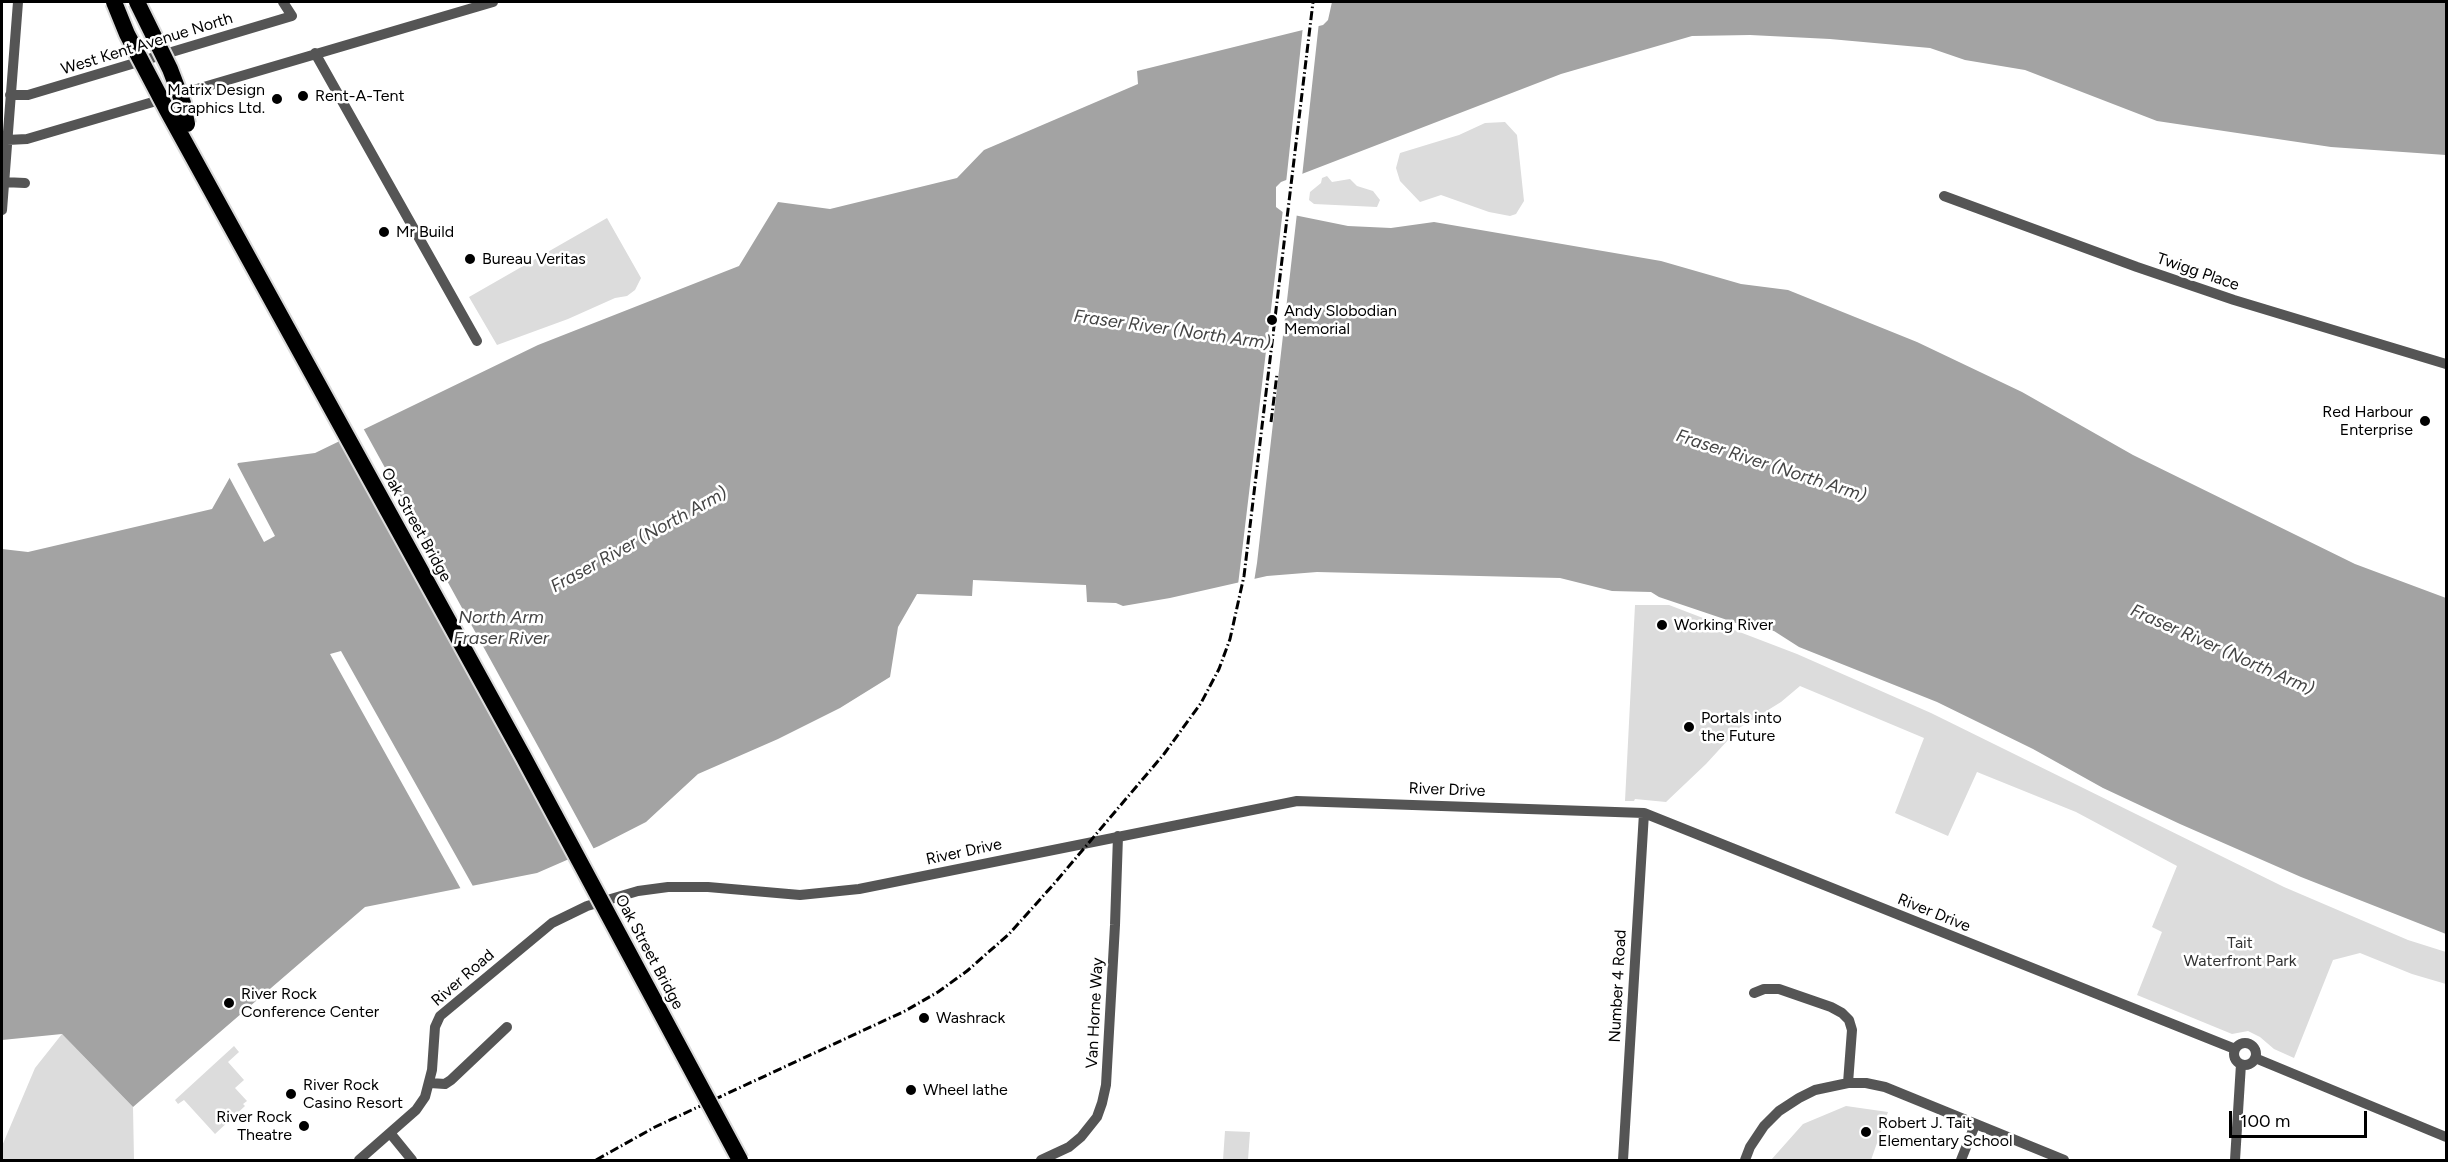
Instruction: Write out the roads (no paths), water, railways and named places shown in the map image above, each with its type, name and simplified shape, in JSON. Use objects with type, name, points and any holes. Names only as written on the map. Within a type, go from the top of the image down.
[{"type":"highway","name":"Oak Street Bridge","points":[[114,2],[127,34],[167,110],[523,756],[740,1161]]},
{"type":"highway","name":"Oak Street Bridge","points":[[125,2],[137,30],[187,124],[537,761],[752,1161]]},
{"type":"highway","points":[[137,2],[170,69],[183,103],[187,124]]},
{"type":"street","points":[[2,210],[18,2]]},
{"type":"street","name":"West Kent Avenue North","points":[[10,95],[28,95],[292,16],[283,2]]},
{"type":"street","points":[[7,140],[27,139],[494,2]]},
{"type":"street","points":[[315,53],[477,341]]},
{"type":"street","points":[[3,182],[25,183]]},
{"type":"street","name":"Twigg Place","points":[[1944,196],[2234,300],[2446,364]]},
{"type":"street","name":"River Drive","points":[[624,894],[653,888],[682,886],[779,894],[834,892],[1297,801],[1644,813],[2235,1049]]},
{"type":"street","name":"Number 4 Road","points":[[1623,1161],[1644,813]]},
{"type":"street","name":"Van Horne Way","points":[[1041,1161],[1069,1147],[1081,1137],[1097,1117],[1102,1103],[1106,1085],[1118,836]]},
{"type":"street","name":"River Road","points":[[359,1161],[421,1104],[430,1083],[435,1027],[444,1012],[552,923],[573,911],[624,894]]},
{"type":"street","points":[[1754,993],[1764,989],[1779,989],[1842,1013],[1849,1020],[1852,1030],[1848,1083]]},
{"type":"street","points":[[430,1083],[445,1084],[452,1080],[507,1027]]},
{"type":"street","points":[[2235,1161],[2241,1064],[2234,1056],[2235,1049],[2243,1042],[2251,1044],[2255,1050],[2255,1058],[2248,1064],[2241,1064]]},
{"type":"street","points":[[2255,1058],[2446,1137]]},
{"type":"street","points":[[1745,1161],[1750,1147],[1764,1126],[1779,1112],[1815,1090],[1848,1083],[1866,1083],[1885,1087],[2064,1161]]},
{"type":"street","points":[[1961,1161],[1975,1125]]},
{"type":"street","points":[[390,1133],[412,1161]]},
{"type":"water","name":"North Arm Fraser River","points":[[1332,2],[2446,2],[2446,155],[2331,147],[2157,121],[2025,70],[1965,60],[1930,48],[1830,39],[1750,35],[1692,36],[1561,74],[1281,182],[1276,187],[1276,207],[1284,213],[1348,226],[1391,228],[1434,222],[1661,261],[1741,284],[1788,290],[1917,342],[2022,392],[2133,455],[2355,564],[2446,598],[2446,934],[2301,877],[2180,824],[2103,788],[2033,749],[1937,702],[1799,647],[1774,631],[1745,626],[1659,597],[1651,592],[1612,591],[1560,578],[1317,572],[1267,576],[1123,606],[1116,603],[1087,602],[1086,585],[973,580],[972,596],[917,594],[898,627],[890,677],[840,708],[778,739],[698,774],[646,822],[599,846],[537,873],[365,907],[133,1107],[62,1034],[2,1040],[2,549],[28,552],[212,509],[238,463],[315,453],[538,345],[739,266],[778,202],[830,209],[957,178],[984,150],[1138,84],[1137,71],[1323,25],[1328,20]]},
{"type":"railway","points":[[596,1160],[655,1127],[905,1011],[938,992],[967,971],[1009,934],[1053,885],[1164,754],[1201,703],[1219,669],[1230,639],[1244,576],[1313,2]]},
{"type":"railway","points":[[1271,422],[1277,374]]},
{"type":"place","name":"Rent-A-Tent","points":[[303,96]]},
{"type":"place","name":"Matrix Design Graphics Ltd.","points":[[277,99]]},
{"type":"place","name":"Mr Build","points":[[384,232]]},
{"type":"place","name":"Bureau Veritas","points":[[470,259]]},
{"type":"place","name":"Andy Slobodian Memorial","points":[[1272,320]]},
{"type":"place","name":"Red Harbour Enterprise","points":[[2425,421]]},
{"type":"place","name":"Working River","points":[[1662,625]]},
{"type":"place","name":"Portals into the Future","points":[[1689,727]]},
{"type":"place","name":"River Rock Conference Center","points":[[229,1003]]},
{"type":"place","name":"Washrack","points":[[924,1018]]},
{"type":"place","name":"Wheel lathe","points":[[911,1090]]},
{"type":"place","name":"River Rock Casino Resort","points":[[291,1094]]},
{"type":"place","name":"River Rock Theatre","points":[[304,1126]]},
{"type":"place","name":"Robert J. Tait Elementary School","points":[[1866,1132]]},
{"type":"water label","name":"Fraser River (North Arm)","points":[[1172,330]]},
{"type":"water label","name":"Fraser River (North Arm)","points":[[1771,466]]},
{"type":"water label","name":"Fraser River (North Arm)","points":[[639,540]]},
{"type":"water label","name":"Fraser River (North Arm)","points":[[2222,650]]},
{"type":"park label","name":"Tait Waterfront Park","points":[[2240,952]]}]
